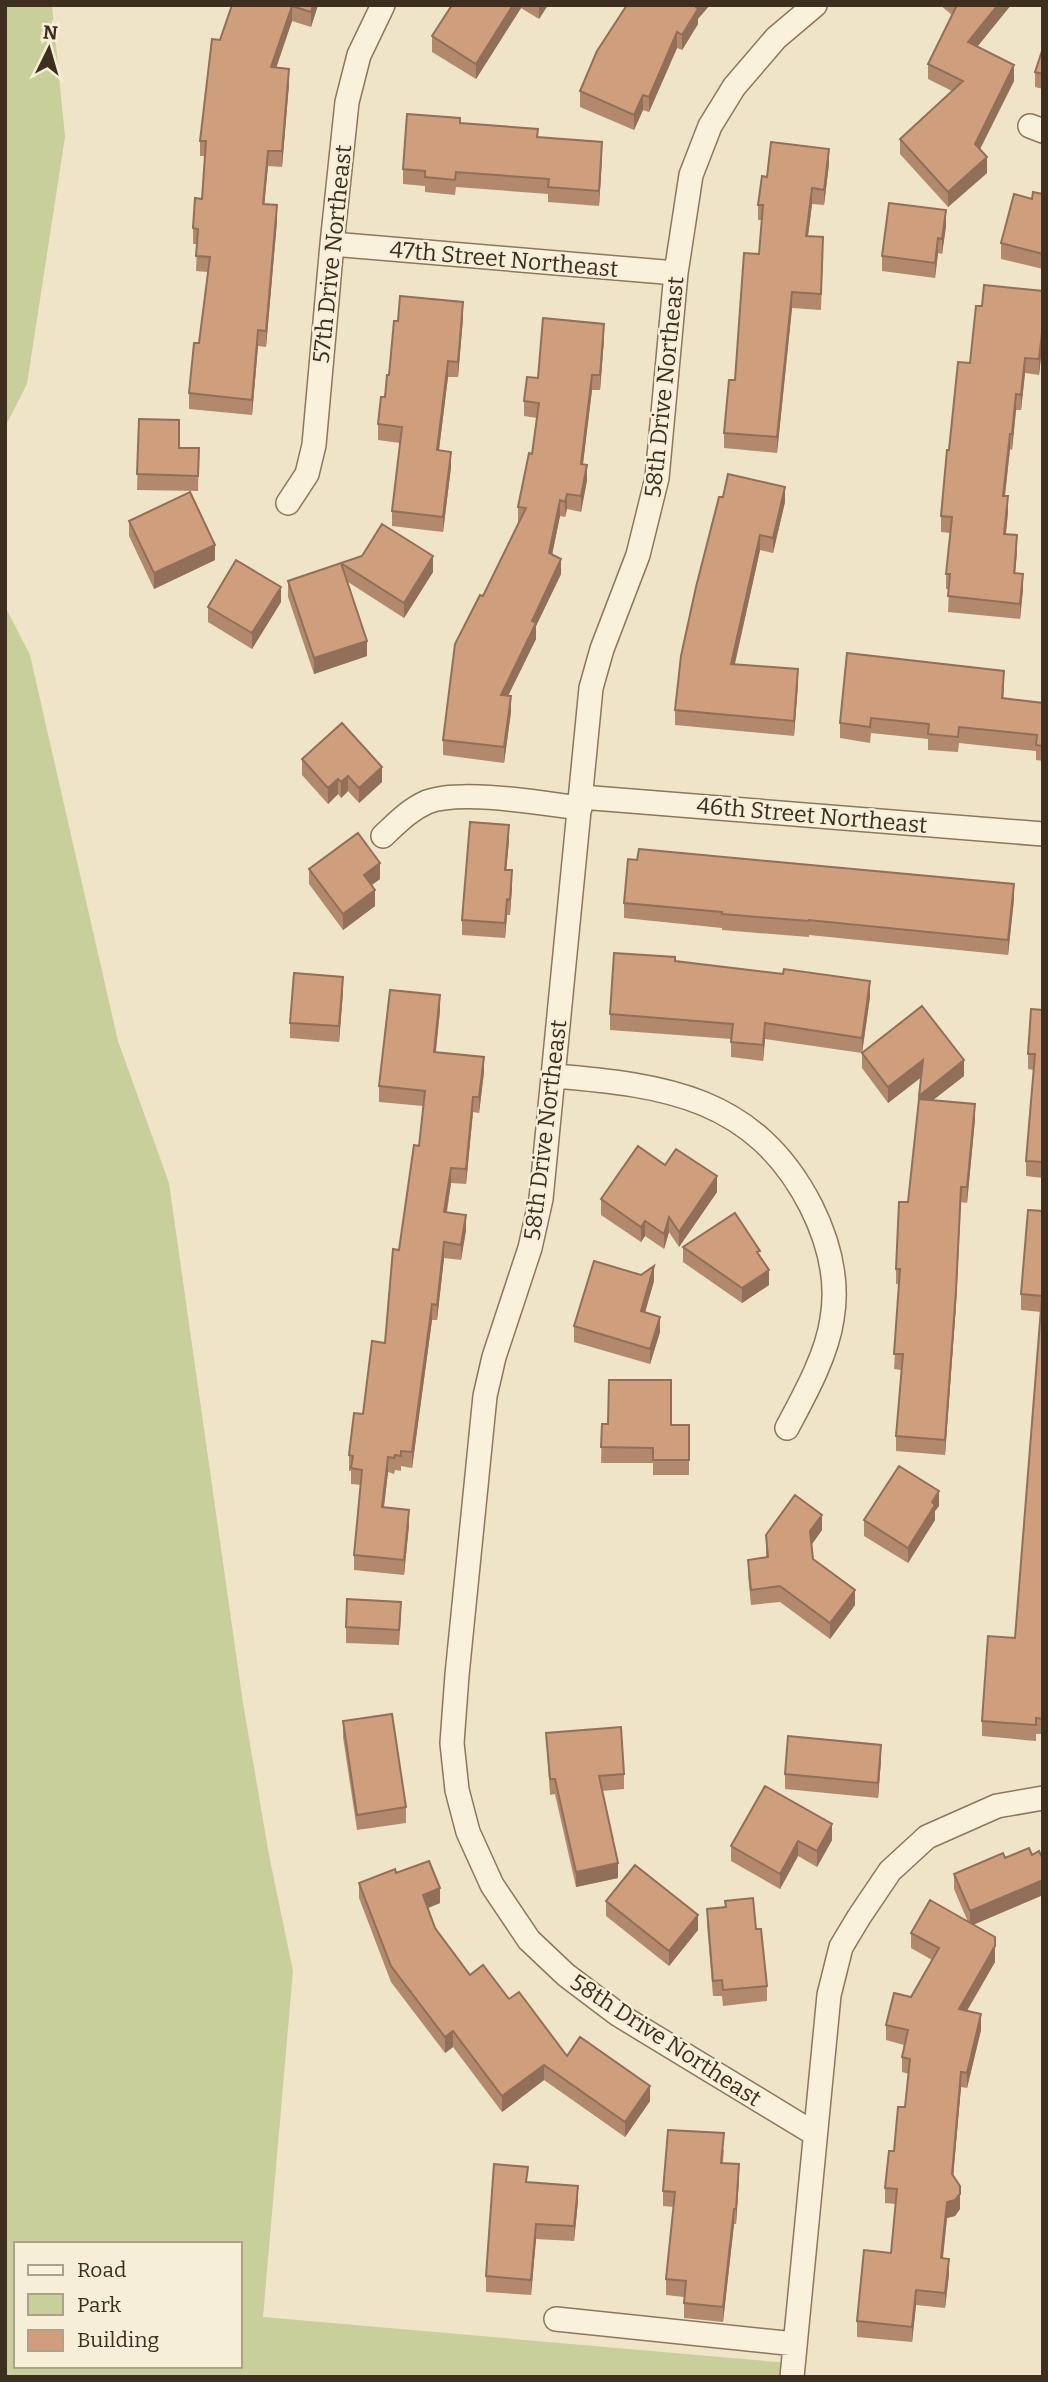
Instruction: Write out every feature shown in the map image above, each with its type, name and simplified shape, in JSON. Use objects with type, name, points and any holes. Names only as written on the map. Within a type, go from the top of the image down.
[{"type":"street","name":"57th Drive Northeast","points":[[288,503],[307,474],[314,445],[347,102],[359,55],[383,5]]},
{"type":"street","name":"58th Drive Northeast","points":[[815,5],[776,38],[734,87],[710,126],[691,175],[676,273],[657,478],[638,555],[602,649],[592,688],[541,1199],[530,1248],[494,1357],[485,1396],[452,1743],[457,1790],[468,1832],[492,1885],[529,1940],[566,1975],[619,2015],[815,2134]]},
{"type":"street","name":"47th Street Northeast","points":[[332,244],[676,273]]},
{"type":"street","name":"46th Street Northeast","points":[[383,836],[408,812],[427,802],[464,796],[1043,834]]},
{"type":"street","points":[[554,1076],[621,1082],[661,1089],[722,1111],[772,1148],[799,1184],[824,1232],[835,1283],[832,1321],[813,1378],[787,1427]]},
{"type":"street","points":[[792,2377],[830,1995],[841,1947],[890,1871],[927,1837],[997,1806],[1043,1798]]},
{"type":"street","points":[[555,2319],[795,2344]]},
{"type":"green space","points":[[5,5],[52,5],[65,137],[27,384],[5,427]]},
{"type":"green space","points":[[5,606],[30,655],[118,1041],[169,1183],[243,1703],[269,1855],[293,1971],[263,2317],[800,2364],[799,2377],[5,2377]]},
{"type":"building","points":[[232,5],[313,5],[311,12],[292,6],[271,67],[289,69],[282,151],[268,151],[263,204],[277,205],[266,331],[258,330],[252,400],[189,393],[194,343],[199,343],[210,257],[196,256],[198,229],[193,228],[195,198],[202,199],[206,141],[200,141],[212,39],[220,40]]},
{"type":"building","points":[[452,5],[513,5],[476,64],[432,36]]},
{"type":"building","points":[[627,5],[697,5],[698,9],[682,35],[677,32],[649,97],[643,95],[634,115],[580,91],[597,51]]},
{"type":"building","points":[[957,5],[998,5],[968,42],[1014,65],[975,144],[987,157],[948,192],[900,139],[963,81],[928,64]]},
{"type":"building","points":[[1043,48],[1043,74],[1035,72]]},
{"type":"building","points":[[407,114],[460,118],[460,123],[538,129],[537,137],[602,142],[599,191],[548,187],[549,179],[456,172],[455,180],[425,177],[425,171],[403,169]]},
{"type":"building","points":[[771,142],[829,149],[824,190],[812,188],[806,236],[823,237],[821,294],[792,292],[777,437],[724,433],[729,380],[735,380],[744,253],[759,254],[763,205],[758,205],[762,176],[767,177]]},
{"type":"building","points":[[1033,192],[1043,194],[1043,254],[1001,243],[1014,194],[1032,199]]},
{"type":"building","points":[[889,203],[946,210],[942,239],[938,238],[935,263],[882,256]]},
{"type":"building","points":[[984,285],[1043,291],[1039,359],[1025,358],[1021,395],[1016,394],[1003,496],[1008,496],[1004,534],[1017,535],[1014,573],[1023,574],[1020,604],[948,596],[950,574],[946,574],[952,517],[941,516],[947,450],[958,362],[970,363],[976,306],[982,306]]},
{"type":"building","points":[[400,296],[463,302],[458,362],[448,361],[437,450],[451,452],[443,517],[392,511],[402,427],[378,424],[381,397],[385,397],[389,375],[394,321],[398,321]]},
{"type":"building","points":[[543,318],[604,324],[600,375],[592,375],[581,464],[587,465],[581,496],[567,494],[565,502],[560,500],[549,553],[561,559],[532,621],[536,623],[501,695],[511,696],[504,747],[443,740],[455,644],[480,595],[483,596],[526,508],[518,507],[529,453],[532,454],[539,403],[524,401],[527,377],[538,378]]},
{"type":"building","points":[[139,419],[179,420],[179,448],[199,448],[198,476],[137,474]]},
{"type":"building","points":[[728,474],[785,487],[773,538],[760,535],[731,664],[798,669],[794,721],[675,710],[681,656],[696,587],[719,497],[723,497]]},
{"type":"building","points":[[190,492],[215,545],[154,573],[129,521]]},
{"type":"building","points":[[382,524],[433,556],[404,603],[341,563],[362,556]]},
{"type":"building","points":[[236,560],[281,587],[252,633],[208,607]]},
{"type":"building","points":[[341,563],[367,641],[314,658],[288,581]]},
{"type":"building","points":[[847,653],[1004,671],[1002,698],[1043,703],[1043,746],[1036,745],[1037,735],[959,727],[958,737],[928,734],[929,724],[871,718],[870,727],[840,723]]},
{"type":"building","points":[[342,723],[382,767],[359,788],[348,776],[341,782],[338,779],[328,788],[302,759]]},
{"type":"building","points":[[470,822],[509,825],[505,870],[512,870],[505,923],[462,920]]},
{"type":"building","points":[[358,833],[380,863],[364,875],[375,890],[343,914],[309,869]]},
{"type":"building","points":[[639,849],[1014,884],[1008,940],[624,903],[628,859],[637,860]]},
{"type":"building","points":[[614,953],[675,957],[675,961],[783,974],[784,969],[870,981],[862,1038],[765,1023],[763,1045],[731,1042],[733,1024],[610,1014]]},
{"type":"building","points":[[294,973],[343,977],[339,1026],[290,1023]]},
{"type":"building","points":[[390,990],[440,995],[434,1052],[484,1057],[479,1097],[473,1097],[466,1169],[451,1168],[444,1212],[466,1215],[461,1245],[444,1242],[437,1305],[432,1304],[412,1452],[401,1451],[401,1456],[388,1457],[382,1507],[409,1510],[404,1560],[354,1555],[362,1470],[351,1468],[353,1456],[349,1455],[354,1413],[363,1414],[372,1341],[385,1343],[393,1249],[399,1250],[414,1145],[419,1146],[425,1091],[379,1086]]},
{"type":"building","points":[[922,1006],[964,1060],[919,1096],[923,1060],[888,1087],[862,1053]]},
{"type":"building","points":[[1031,1009],[1043,1010],[1043,1162],[1026,1161],[1035,1054],[1028,1054]]},
{"type":"building","points":[[919,1099],[975,1104],[967,1187],[961,1187],[945,1440],[896,1436],[903,1354],[894,1354],[900,1269],[896,1269],[899,1202],[908,1202]]},
{"type":"building","points":[[638,1146],[665,1165],[676,1149],[717,1176],[679,1232],[669,1217],[664,1234],[645,1221],[641,1227],[601,1199]]},
{"type":"building","points":[[1028,1210],[1043,1211],[1043,1719],[1036,1718],[1036,1725],[982,1721],[988,1636],[1015,1638],[1042,1296],[1021,1294]]},
{"type":"building","points":[[735,1213],[769,1270],[742,1288],[683,1247]]},
{"type":"building","points":[[594,1261],[641,1275],[654,1266],[641,1311],[660,1317],[650,1349],[574,1326]]},
{"type":"building","points":[[609,1380],[671,1380],[671,1425],[689,1425],[689,1460],[653,1460],[653,1448],[601,1447],[602,1424],[608,1424]]},
{"type":"building","points":[[899,1466],[939,1491],[932,1502],[935,1505],[908,1548],[864,1520]]},
{"type":"building","points":[[795,1495],[822,1515],[810,1531],[813,1559],[855,1590],[830,1623],[780,1586],[751,1590],[748,1560],[768,1557],[766,1535]]},
{"type":"building","points":[[347,1599],[401,1602],[399,1630],[346,1627]]},
{"type":"building","points":[[392,1714],[406,1807],[357,1815],[343,1721]]},
{"type":"building","points":[[621,1727],[624,1774],[599,1776],[618,1863],[576,1872],[555,1779],[550,1779],[546,1733]]},
{"type":"building","points":[[788,1736],[881,1745],[878,1783],[785,1774]]},
{"type":"building","points":[[765,1786],[832,1824],[817,1851],[798,1841],[780,1874],[731,1846]]},
{"type":"building","points":[[1029,1848],[1032,1855],[1039,1851],[1043,1859],[1043,1880],[970,1911],[954,1874],[1003,1853],[1005,1858]]},
{"type":"building","points":[[429,1861],[440,1888],[423,1895],[435,1928],[470,1975],[483,1965],[509,1999],[519,1992],[567,2056],[580,2037],[650,2086],[625,2122],[544,2065],[502,2096],[453,2031],[445,2037],[391,1966],[359,1883],[395,1869],[396,1873]]},
{"type":"building","points":[[635,1865],[698,1915],[669,1951],[606,1901]]},
{"type":"building","points":[[753,1898],[756,1929],[761,1929],[767,1986],[723,1990],[722,1980],[713,1981],[707,1909],[726,1907],[725,1901]]},
{"type":"building","points":[[930,1900],[995,1937],[995,1946],[959,2009],[981,2014],[967,2073],[961,2072],[952,2174],[960,2186],[960,2194],[955,2200],[947,2202],[941,2258],[949,2259],[945,2293],[916,2290],[912,2327],[857,2321],[864,2250],[891,2253],[897,2189],[885,2188],[889,2151],[894,2151],[898,2107],[905,2107],[910,2059],[902,2057],[908,2030],[886,2025],[894,1993],[911,1997],[939,1948],[911,1933]]},
{"type":"building","points":[[668,2130],[724,2133],[721,2163],[739,2164],[723,2307],[684,2303],[686,2281],[666,2279],[675,2192],[663,2191]]},
{"type":"building","points":[[494,2164],[528,2167],[526,2182],[578,2186],[574,2226],[536,2224],[531,2280],[486,2276]]}]
